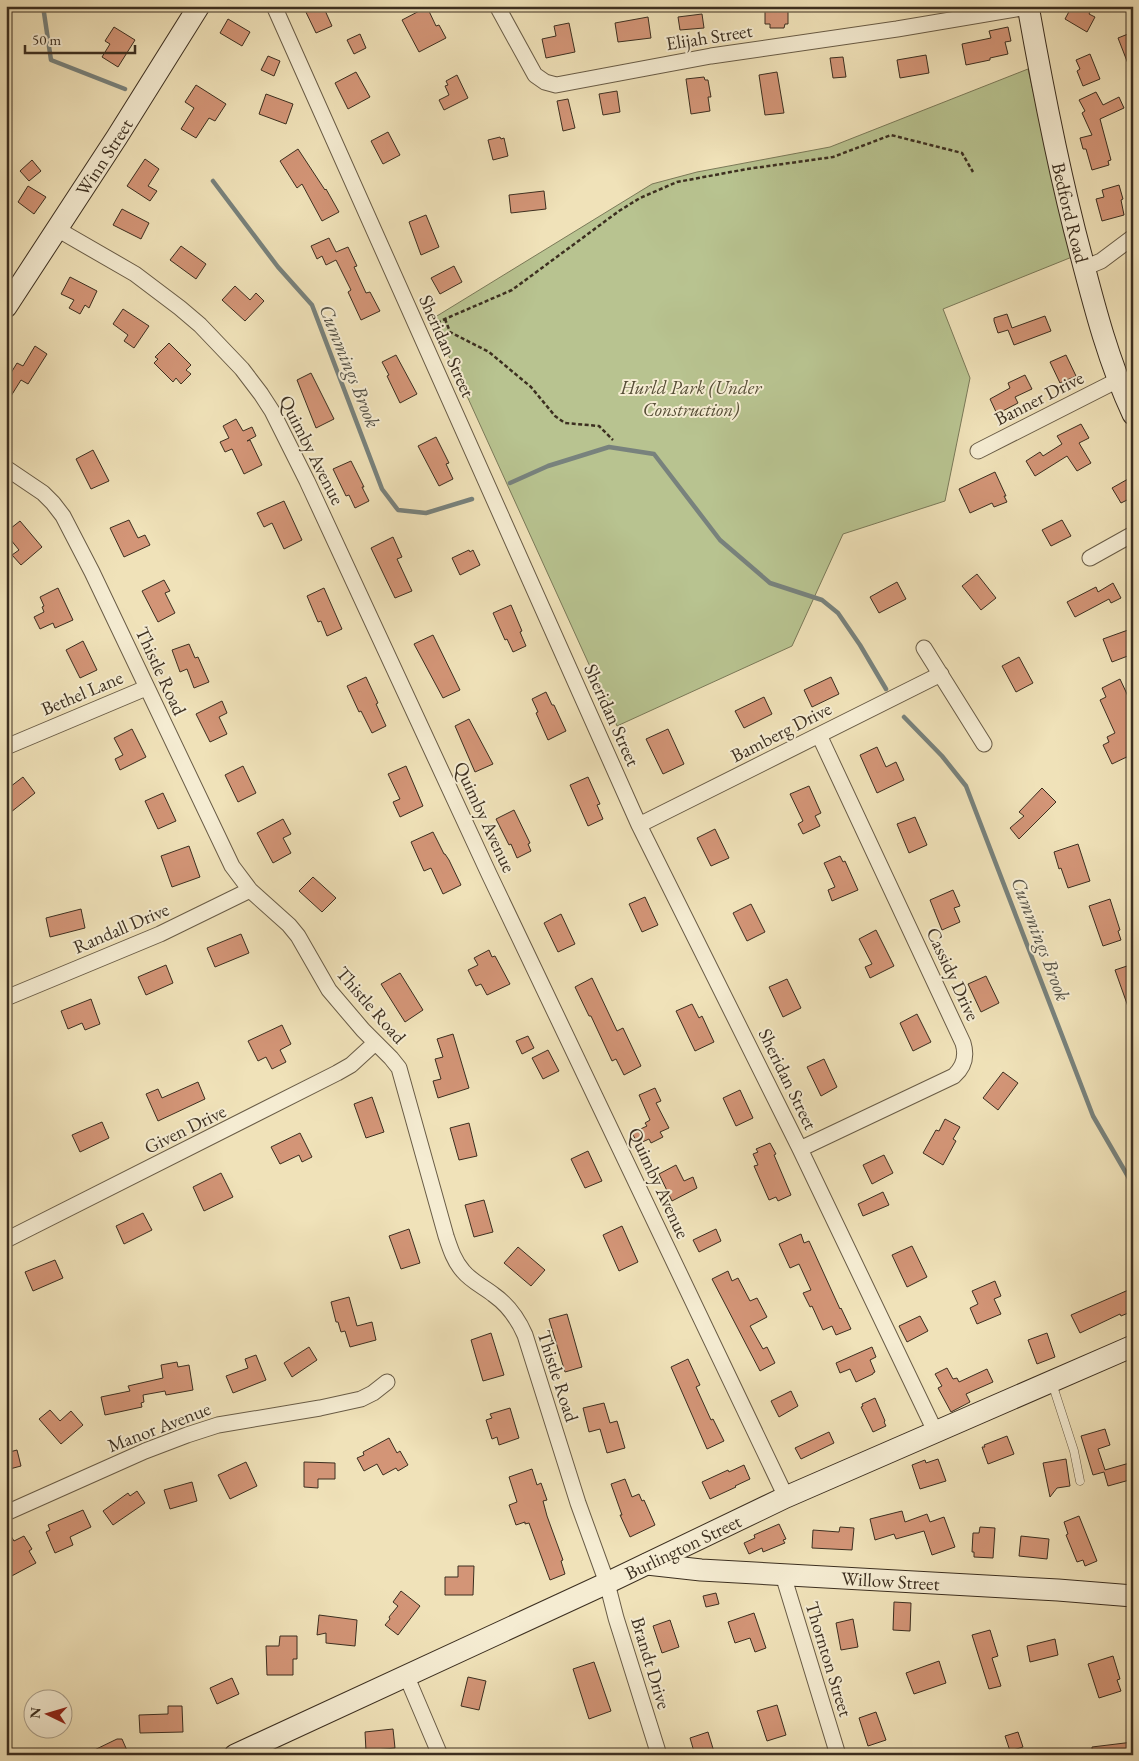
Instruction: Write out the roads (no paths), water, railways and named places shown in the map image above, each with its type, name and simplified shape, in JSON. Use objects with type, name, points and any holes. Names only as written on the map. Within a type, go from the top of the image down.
[{"type":"street","name":"Winn Street","points":[[6,308],[199,6]]},
{"type":"street","name":"Sheridan Street","points":[[274,6],[293,44],[418,331],[639,825],[800,1149],[935,1431]]},
{"type":"street","name":"Elijah Street","points":[[497,6],[535,76],[545,82],[556,85],[711,56],[897,29],[1028,6]]},
{"type":"street","name":"Bedford Road","points":[[1028,6],[1052,140],[1084,268],[1118,380],[1133,414]]},
{"type":"street","name":"Quimby Avenue","points":[[57,229],[135,274],[200,325],[242,369],[272,412],[294,453],[490,874],[786,1497]]},
{"type":"street","points":[[1084,268],[1101,261],[1133,237]]},
{"type":"street","name":"Banner Drive","points":[[978,451],[1118,380]]},
{"type":"street","name":"Thistle Road","points":[[6,468],[43,493],[63,516],[92,572],[230,861],[250,890],[289,925],[298,936],[328,990],[375,1044],[392,1058],[401,1074],[446,1236],[457,1263],[466,1274],[503,1302],[515,1316],[522,1329],[575,1495],[607,1583]]},
{"type":"street","points":[[1090,558],[1133,534]]},
{"type":"street","points":[[924,648],[984,744]]},
{"type":"street","name":"Bamberg Drive","points":[[639,825],[940,674]]},
{"type":"street","name":"Bethel Lane","points":[[6,748],[146,688]]},
{"type":"street","name":"Cassidy Drive","points":[[800,1149],[954,1076],[960,1069],[965,1056],[963,1043],[819,735]]},
{"type":"street","name":"Randall Drive","points":[[6,998],[160,934],[250,890]]},
{"type":"street","name":"Given Drive","points":[[6,1240],[337,1073],[351,1065],[375,1044]]},
{"type":"street","name":"Burlington Street","points":[[235,1755],[607,1583],[786,1497],[1133,1346]]},
{"type":"street","name":"Manor Avenue","points":[[6,1513],[145,1451],[187,1435],[218,1425],[320,1408],[361,1399],[373,1393],[387,1382]]},
{"type":"street","name":"Willow Street","points":[[647,1564],[701,1570],[1048,1589],[1133,1596]]},
{"type":"street","name":"Thornton Street","points":[[782,1575],[838,1755]]},
{"type":"street","name":"Brandt Drive","points":[[607,1583],[616,1618],[659,1755]]},
{"type":"street","points":[[406,1675],[440,1755]]},
{"type":"lane","points":[[1052,1381],[1074,1451],[1080,1481]]},
{"type":"waterway","name":"Cummings Brook","points":[[43,6],[51,60],[125,89]]},
{"type":"waterway","name":"Cummings Brook","points":[[213,181],[278,267],[312,305],[382,489],[398,510],[426,513],[472,499]]},
{"type":"waterway","name":"Cummings Brook","points":[[510,483],[548,466],[609,447],[654,454],[720,540],[770,583],[822,600],[838,613],[860,645],[886,689]]},
{"type":"waterway","name":"Cummings Brook","points":[[904,717],[942,756],[966,786],[1093,1116],[1133,1185]]},
{"type":"park label","name":"Hurld Park (Under Construction)","points":[[691,398]]}]
